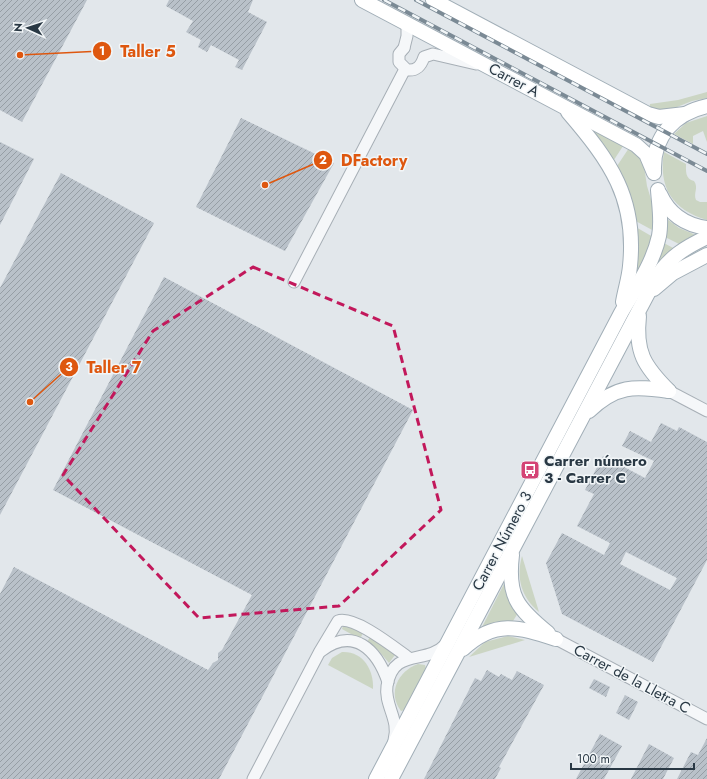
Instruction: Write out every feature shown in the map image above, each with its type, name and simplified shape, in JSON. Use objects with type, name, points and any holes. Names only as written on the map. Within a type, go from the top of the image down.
[{"type":"main road","name":"Carrer A","points":[[362,0],[406,25],[636,145],[646,154],[654,173]]},
{"type":"main road","points":[[433,0],[648,114],[659,117],[685,114],[707,106]]},
{"type":"main road","points":[[562,106],[610,166],[625,199],[629,219],[631,253],[621,313]]},
{"type":"main road","points":[[685,114],[669,126],[660,140],[655,155],[654,173],[658,190],[664,203],[676,216],[692,225],[707,228]]},
{"type":"main road","name":"Carrer Número 3","points":[[376,779],[621,313],[648,266],[656,247],[660,224],[658,190]]},
{"type":"main road","name":"Carrer Número 3","points":[[391,779],[659,273],[668,261],[689,246],[707,237]]},
{"type":"main road","points":[[647,294],[673,273],[707,255]]},
{"type":"main road","points":[[640,309],[638,337],[642,358],[651,373],[669,391]]},
{"type":"main road","points":[[581,418],[599,400],[624,388],[634,387],[669,391]]},
{"type":"main road","points":[[513,549],[510,576],[517,602],[528,618],[556,639]]},
{"type":"main road","points":[[457,654],[476,638],[500,628],[518,628],[556,639]]},
{"type":"street","points":[[406,25],[407,36],[404,48],[399,58],[401,65],[405,69],[416,69],[421,64],[424,57],[433,54],[487,66]]},
{"type":"street","points":[[294,282],[405,69]]},
{"type":"street","points":[[669,391],[707,411]]},
{"type":"street","points":[[253,779],[335,625],[343,619],[375,634],[409,658]]},
{"type":"street","name":"Carrer de la Lletra C","points":[[556,639],[707,719]]},
{"type":"street","points":[[320,651],[335,642],[358,642],[367,648],[381,663],[388,682],[388,703],[395,718],[396,726],[396,736],[391,750]]},
{"type":"street","points":[[388,682],[396,667],[409,658],[437,652],[449,642]]},
{"type":"highlighted area","points":[[253,267],[393,326],[441,510],[339,606],[199,618],[63,475],[153,331]]},
{"type":"green space","points":[[707,92],[707,98],[692,101],[672,109],[649,110],[650,104],[678,100]]},
{"type":"green space","points":[[707,116],[707,142],[703,131],[693,136],[693,144],[674,134],[686,123]]},
{"type":"green space","points":[[584,125],[623,146],[612,163]]},
{"type":"green space","points":[[629,148],[639,157],[644,166],[647,186],[653,206],[654,231],[632,219],[615,169]]},
{"type":"green space","points":[[664,152],[686,164],[686,172],[688,177],[694,181],[695,184],[696,200],[700,202],[707,202],[707,220],[695,216],[685,210],[670,196],[663,176]]},
{"type":"green space","points":[[667,219],[679,228],[696,235],[681,245],[663,236]]},
{"type":"green space","points":[[634,226],[653,237],[640,274],[631,280]]},
{"type":"green space","points":[[662,242],[675,249],[657,264],[656,263]]},
{"type":"green space","points":[[522,556],[539,612],[528,600],[522,587],[520,579],[520,564]]},
{"type":"green space","points":[[506,580],[518,613],[513,621],[499,622],[481,629]]},
{"type":"green space","points":[[343,626],[350,626],[363,633],[360,639],[342,629]]},
{"type":"green space","points":[[508,636],[525,640],[469,657],[485,642]]},
{"type":"green space","points":[[370,637],[395,655],[389,663],[378,650],[367,642]]},
{"type":"green space","points":[[342,652],[356,655],[366,663],[372,675],[373,689],[328,665],[332,658]]},
{"type":"green space","points":[[418,664],[425,665],[426,669],[405,710],[401,711],[395,697],[397,683],[405,672]]},
{"type":"building","points":[[0,0],[87,0],[22,122],[0,110]]},
{"type":"building","points":[[169,0],[253,0],[248,12],[267,22],[242,70],[235,67],[239,60],[211,45],[207,52],[198,47],[201,40],[186,32],[193,21],[166,6]]},
{"type":"building","points":[[241,118],[334,163],[285,251],[196,207]]},
{"type":"building","points":[[0,142],[34,159],[0,225]]},
{"type":"building","points":[[61,173],[154,223],[0,515],[0,288]]},
{"type":"building","points":[[164,277],[413,410],[219,779],[0,779],[0,594],[14,567],[208,670],[213,663],[218,660],[218,653],[222,650],[252,595],[53,490]]},
{"type":"building","points":[[661,423],[677,431],[679,427],[707,442],[707,560],[653,662],[562,614],[546,563],[562,533],[604,555],[610,543],[577,526],[594,494],[585,490],[603,456],[645,478],[654,461],[622,446],[630,431],[651,442]],"holes":[[[626,552],[677,578],[670,590],[620,564]]]},
{"type":"building","points":[[487,670],[499,677],[501,674],[512,680],[517,671],[544,685],[499,767],[501,768],[495,779],[424,779],[475,678],[481,681]]},
{"type":"building","points":[[594,679],[610,687],[606,697],[589,688]]},
{"type":"building","points":[[625,695],[638,702],[629,720],[616,713]]},
{"type":"building","points":[[600,734],[622,746],[604,779],[576,779]]},
{"type":"building","points":[[707,738],[707,779],[677,779],[691,752],[698,755]]},
{"type":"building","points":[[649,744],[674,758],[663,779],[631,779]]},
{"type":"railway","points":[[384,0],[707,171]]},
{"type":"railway","points":[[416,0],[707,154]]},
{"type":"place","name":"Taller 5","points":[[20,55]]},
{"type":"place","name":"DFactory","points":[[265,185]]},
{"type":"place","name":"Taller 7","points":[[30,402]]},
{"type":"place","name":"Carrer número 3 - Carrer C","points":[[530,470]]}]
